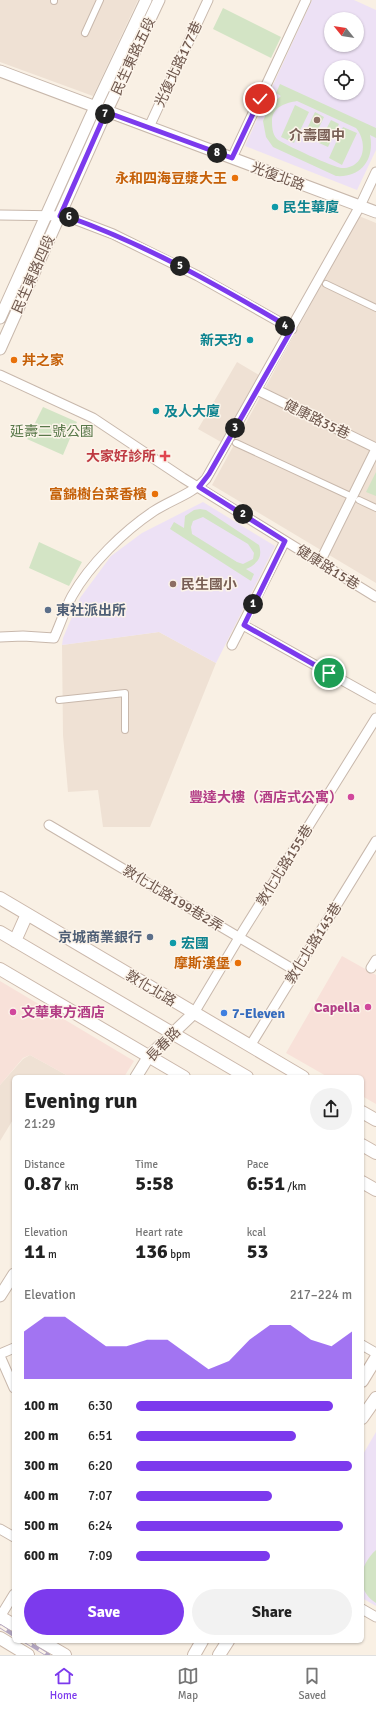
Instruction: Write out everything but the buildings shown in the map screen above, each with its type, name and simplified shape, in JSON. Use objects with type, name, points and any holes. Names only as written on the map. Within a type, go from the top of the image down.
[{"type":"main road","name":"敦化北路","points":[[0,898],[300,1075]]},
{"type":"main road","points":[[15,941],[27,914]]},
{"type":"main road","name":"敦化北路","points":[[0,932],[244,1075]]},
{"type":"main road","points":[[0,969],[181,1075]]},
{"type":"main road","points":[[364,1113],[376,1120]]},
{"type":"main road","points":[[364,1146],[376,1153]]},
{"type":"main road","points":[[364,1183],[376,1190]]},
{"type":"main road","points":[[364,1378],[376,1358]]},
{"type":"main road","points":[[364,1415],[376,1398]]},
{"type":"main road","points":[[0,1617],[12,1624]]},
{"type":"main road","points":[[0,1638],[28,1655]]},
{"type":"main road","points":[[44,1643],[65,1655]]},
{"type":"main road","points":[[194,1655],[201,1643]]},
{"type":"main road","points":[[219,1655],[227,1643]]},
{"type":"street","points":[[85,32],[100,0]]},
{"type":"street","name":"民生東路五段","points":[[95,108],[146,0]]},
{"type":"street","name":"民生東路五段","points":[[106,112],[159,0]]},
{"type":"street","name":"光復北路177巷","points":[[149,128],[208,0]]},
{"type":"street","points":[[232,158],[306,0]]},
{"type":"street","name":"光復北路","points":[[0,71],[95,108],[376,212]]},
{"type":"street","name":"民生東路四段","points":[[0,318],[95,108]]},
{"type":"street","name":"民生東路四段","points":[[0,349],[106,112]]},
{"type":"street","points":[[0,637],[23,636],[54,638],[72,596],[99,559],[122,537],[154,511],[199,487],[206,479],[292,329],[360,206],[376,172]]},
{"type":"street","points":[[0,215],[66,216],[113,234],[157,254],[292,329]]},
{"type":"street","points":[[326,284],[376,308]]},
{"type":"street","name":"健康路15巷","points":[[0,375],[93,418],[199,487],[376,597]]},
{"type":"street","name":"健康路35巷","points":[[257,390],[376,448]]},
{"type":"street","points":[[236,443],[348,495]]},
{"type":"street","points":[[320,562],[376,448]]},
{"type":"street","points":[[359,500],[376,508]]},
{"type":"street","points":[[232,645],[244,625],[285,541]]},
{"type":"street","points":[[244,625],[376,699]]},
{"type":"street","points":[[59,700],[125,693],[125,730]]},
{"type":"street","name":"敦化北路155巷","points":[[194,1013],[376,718]]},
{"type":"street","name":"敦化北路199巷2弄","points":[[49,825],[296,971]]},
{"type":"street","name":"敦化北路145巷","points":[[250,1046],[376,841]]},
{"type":"street","name":"長春路","points":[[137,1075],[149,1056],[194,1013]]},
{"type":"street","points":[[0,1296],[12,1277]]},
{"type":"street","points":[[364,1346],[376,1353]]},
{"type":"street","points":[[12,1349],[0,1355],[12,1383]]},
{"type":"street","points":[[0,1529],[12,1536]]},
{"type":"street","points":[[0,1617],[12,1597]]},
{"type":"street","points":[[364,1610],[376,1617]]},
{"type":"shaded area","points":[[0,0],[138,0],[93,96],[0,62]]},
{"type":"shaded area","name":"介壽國中","points":[[312,0],[354,0],[376,10],[376,150],[357,190],[245,146]]},
{"type":"shaded area","points":[[359,216],[376,223],[376,583],[212,485]]},
{"type":"shaded area","points":[[237,362],[259,375],[221,442],[198,429]]},
{"type":"shaded area","name":"民生國小","points":[[203,502],[275,546],[216,663],[159,632],[62,645],[63,638],[80,598],[111,556],[142,533]]},
{"type":"shaded area","points":[[159,632],[216,663],[150,827],[103,827],[98,790],[68,792],[63,735],[62,645]]},
{"type":"shaded area","points":[[342,956],[376,975],[376,1104],[364,1097],[364,1075],[324,1075],[286,1053]]},
{"type":"shaded area","points":[[0,981],[134,1061],[125,1075],[66,1075],[30,1055],[23,1058],[0,1085]]},
{"type":"shaded area","points":[[30,1055],[66,1075],[12,1075],[12,1121],[0,1141],[0,1085],[23,1059]]},
{"type":"shaded area","points":[[376,1432],[376,1606],[364,1599],[364,1453]]},
{"type":"green space","points":[[223,8],[281,37],[271,58],[213,29]]},
{"type":"green space","points":[[280,84],[376,128],[376,138],[370,135],[370,152],[364,165],[353,174],[336,176],[273,147],[266,137],[263,121],[270,105],[281,96],[276,93]],"holes":[[[297,101],[356,128],[360,134],[363,147],[360,159],[356,164],[350,167],[342,168],[309,155],[277,139],[273,132],[272,119],[278,108],[285,104]]]},
{"type":"green space","points":[[295,105],[309,112],[294,143],[281,137]]},
{"type":"green space","points":[[315,112],[324,117],[312,142],[303,137]]},
{"type":"green space","points":[[331,120],[339,124],[328,147],[319,143]]},
{"type":"green space","points":[[343,127],[357,133],[342,165],[329,158]]},
{"type":"green space","name":"延壽二號公園","points":[[43,407],[77,422],[63,455],[27,439]]},
{"type":"green space","points":[[376,472],[376,496],[366,492]]},
{"type":"green space","points":[[194,510],[206,510],[259,545],[260,557],[256,563],[246,569],[254,574],[251,581],[170,529],[174,522],[184,528],[185,516]],"holes":[[[203,517],[248,544],[254,553],[253,559],[243,564],[237,562],[192,534],[191,527],[193,521]]]},
{"type":"green space","points":[[39,542],[82,562],[69,586],[29,568]]},
{"type":"green space","points":[[376,1550],[376,1603],[369,1598],[364,1589],[364,1568],[370,1556]]},
{"type":"railway","points":[[0,1626],[12,1634]]},
{"type":"railway","points":[[28,1643],[48,1655]]},
{"type":"place","name":"介壽國中","points":[[317,120]]},
{"type":"place","name":"永和四海豆漿大王","points":[[235,178]]},
{"type":"place","name":"民生華廈","points":[[275,207]]},
{"type":"place","name":"新天玓","points":[[250,340]]},
{"type":"place","name":"丼之家","points":[[14,360]]},
{"type":"place","name":"及人大廈","points":[[156,411]]},
{"type":"place","name":"大家好診所","points":[[165,456]]},
{"type":"place","name":"富錦樹台菜香檳","points":[[155,494]]},
{"type":"place","name":"民生國小","points":[[173,584]]},
{"type":"place","name":"東社派出所","points":[[48,610]]},
{"type":"place","name":"豐達大樓（酒店式公寓）","points":[[351,797]]},
{"type":"place","name":"京城商業銀行","points":[[150,937]]},
{"type":"place","name":"宏國","points":[[173,943]]},
{"type":"place","name":"摩斯漢堡","points":[[238,963]]},
{"type":"place","name":"Capella","points":[[368,1007]]},
{"type":"place","name":"文華東方酒店","points":[[13,1012]]},
{"type":"place","name":"7-Eleven","points":[[224,1013]]},
{"type":"route","points":[[260,99],[232,158],[106,112],[60,216],[66,216],[113,234],[157,254],[292,329],[209,474],[199,487],[285,541],[244,625],[329,673]]}]
